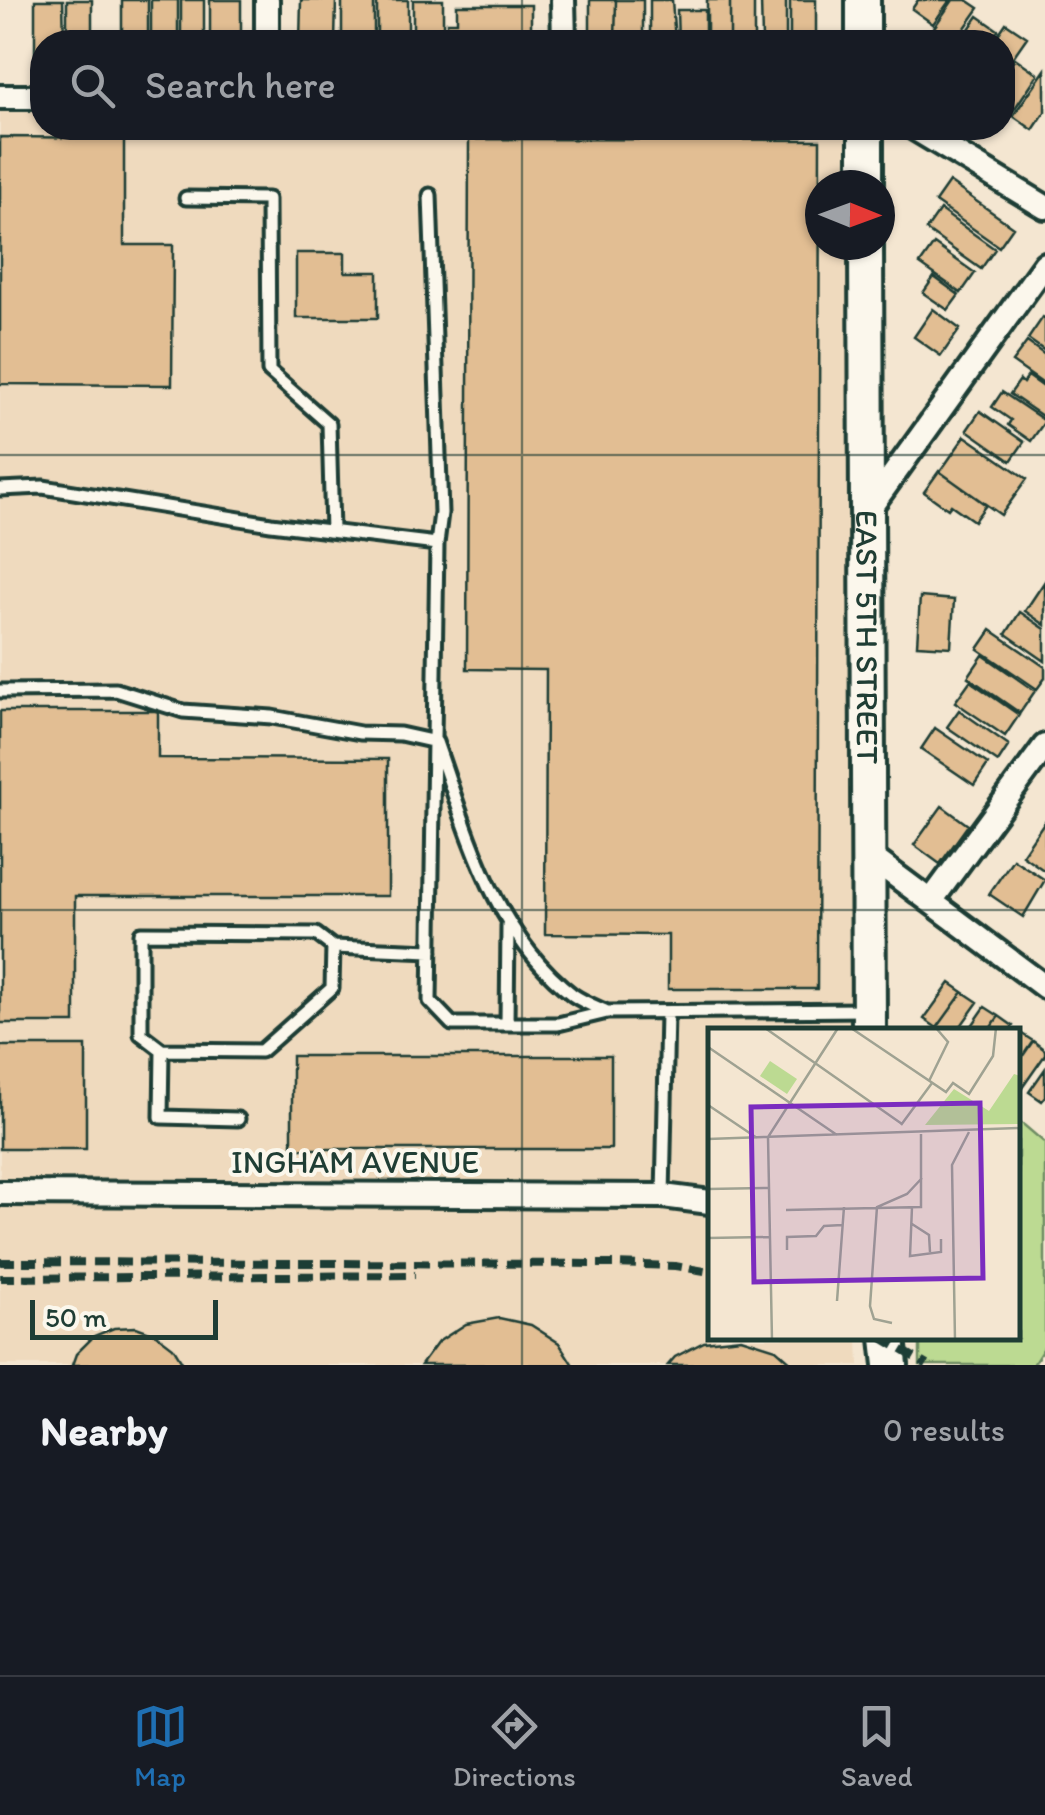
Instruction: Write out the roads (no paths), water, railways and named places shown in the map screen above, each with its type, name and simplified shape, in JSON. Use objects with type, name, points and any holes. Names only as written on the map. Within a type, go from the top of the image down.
[{"type":"street","points":[[267,0],[267,30]]},
{"type":"street","points":[[563,0],[564,30]]},
{"type":"street","points":[[863,24],[884,0]]},
{"type":"street","points":[[0,97],[30,97]]},
{"type":"street","points":[[866,140],[866,170]]},
{"type":"street","points":[[934,140],[1045,207]]},
{"type":"street","name":"EAST 5TH STREET","points":[[866,260],[869,1020]]},
{"type":"street","points":[[866,513],[1045,264]]},
{"type":"street","points":[[931,901],[1045,746]]},
{"type":"street","points":[[867,854],[1045,987]]},
{"type":"street","name":"INGHAM AVENUE","points":[[0,1193],[663,1196],[708,1202]]},
{"type":"street","points":[[888,1340],[891,1365]]},
{"type":"lane","points":[[430,196],[441,513],[437,544],[430,1001],[452,1024],[558,1024],[607,1012],[869,1020]]},
{"type":"lane","points":[[186,198],[268,199],[269,371],[328,424],[332,531]]},
{"type":"lane","points":[[0,489],[43,488],[437,544]]},
{"type":"lane","points":[[0,691],[116,690],[183,711],[272,716],[436,742]]},
{"type":"lane","points":[[436,742],[485,876],[508,924],[574,996],[607,1012]]},
{"type":"lane","points":[[507,1024],[508,924]]},
{"type":"lane","points":[[333,947],[332,988],[261,1051],[162,1050],[141,1034],[141,933],[316,934],[333,947],[431,951]]},
{"type":"lane","points":[[663,1196],[667,1013]]},
{"type":"lane","points":[[162,1050],[161,1117],[238,1119]]},
{"type":"railway","points":[[0,1262],[615,1264],[708,1272]]},
{"type":"railway","points":[[0,1278],[415,1275]]},
{"type":"railway","points":[[885,1340],[927,1365]]}]
